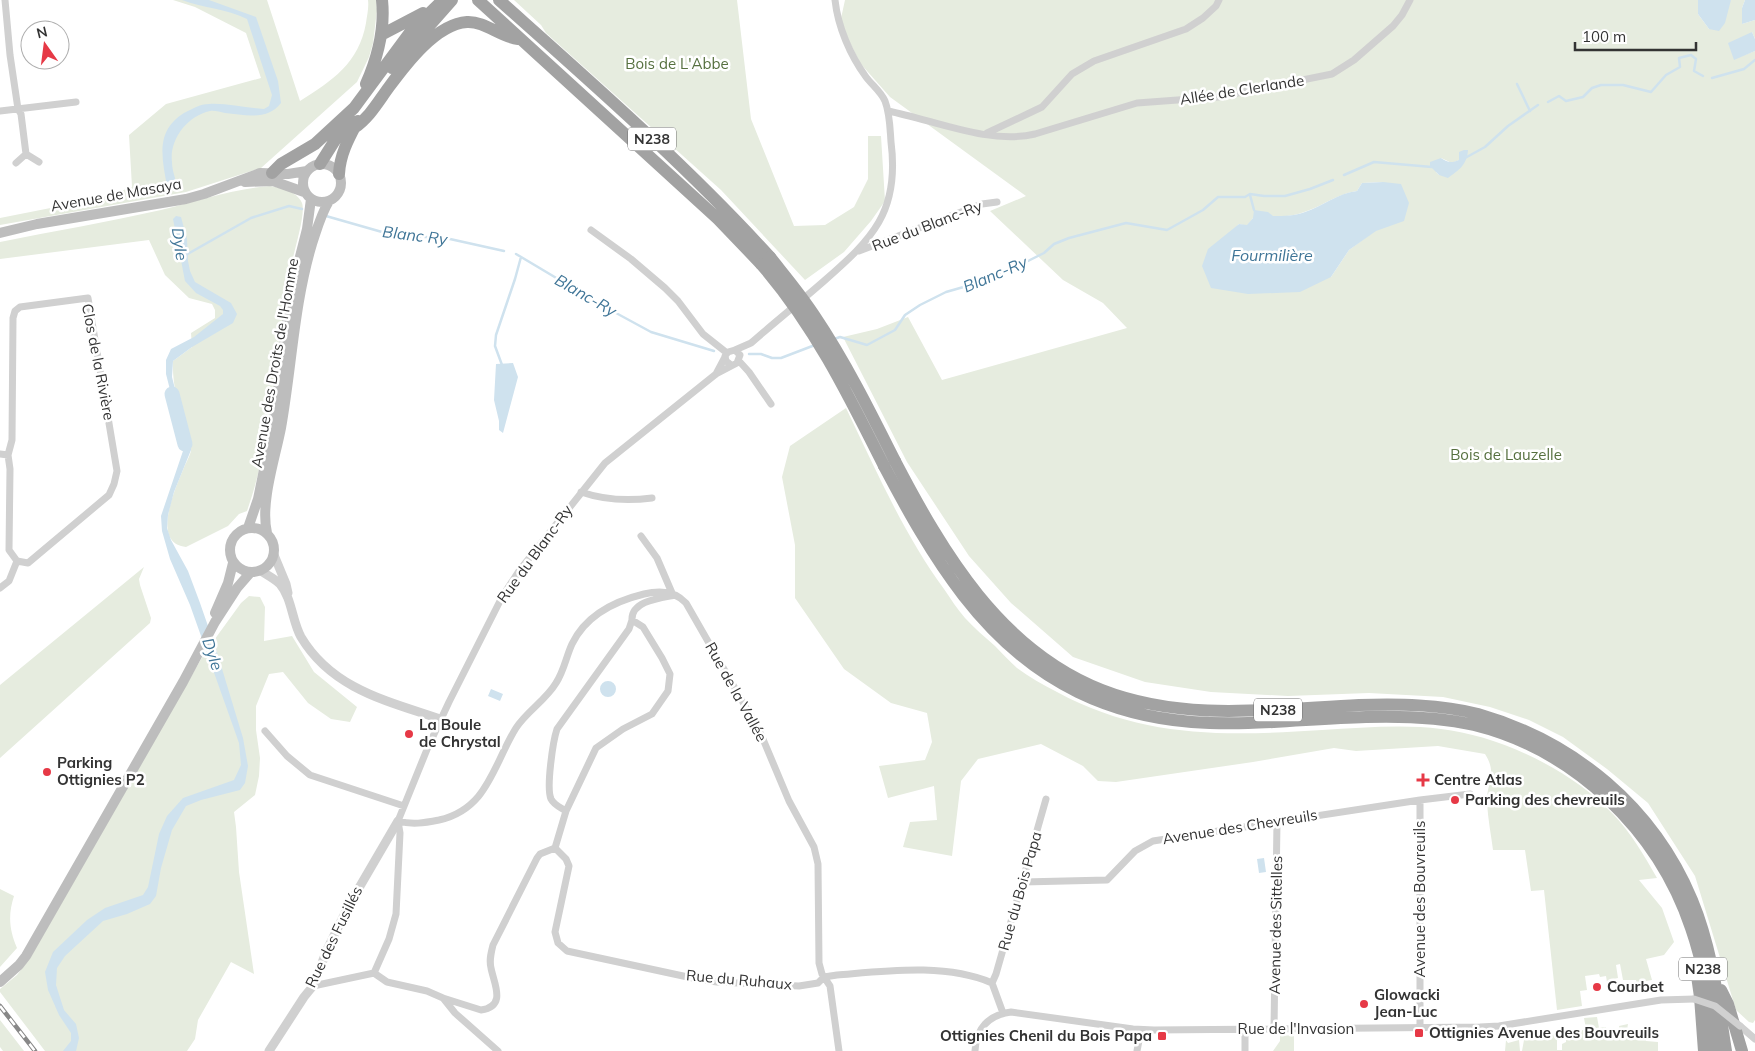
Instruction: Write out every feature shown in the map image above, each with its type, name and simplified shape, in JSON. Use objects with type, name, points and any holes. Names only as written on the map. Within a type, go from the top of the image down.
[{"type":"highway","points":[[320,164],[354,108],[370,75],[381,35],[382,0]]},
{"type":"highway","points":[[338,174],[344,147],[378,86],[452,0]]},
{"type":"highway","name":"N238","points":[[478,0],[765,261],[814,315],[859,390],[889,463],[925,541],[946,574],[970,606],[1007,644],[1038,669],[1071,688],[1116,707],[1170,720],[1217,724],[1364,717],[1405,717],[1438,720],[1474,725],[1514,738],[1571,768],[1617,807],[1636,829],[1675,891],[1690,925],[1698,951],[1708,992],[1716,1051]]},
{"type":"highway","name":"N238","points":[[499,0],[679,163],[727,210],[765,261]]},
{"type":"highway","points":[[381,35],[440,3]]},
{"type":"highway","points":[[272,174],[281,164],[315,144],[354,108],[411,30],[440,3]]},
{"type":"highway","points":[[354,128],[364,121],[390,85],[430,40],[442,31],[457,24],[468,22],[492,29],[509,38],[522,40]]},
{"type":"highway","name":"N238","points":[[889,463],[979,597],[1000,621],[1043,657],[1102,690],[1170,708],[1216,711],[1262,711],[1360,705],[1441,707],[1477,714],[1516,727],[1551,743],[1578,759],[1603,778],[1624,798],[1662,844],[1692,899],[1701,924],[1715,978],[1726,1051]]},
{"type":"highway","points":[[1675,891],[1689,936],[1696,969],[1704,1051]]},
{"type":"highway","points":[[1715,978],[1728,1004],[1742,1051]]},
{"type":"main road","points":[[320,164],[334,168],[338,174],[340,187],[338,194],[329,201],[316,202],[308,195],[302,181],[307,171],[313,166],[320,164]]},
{"type":"main road","name":"Avenue de Masaya","points":[[0,233],[38,224],[186,199],[260,174],[288,174],[307,171]]},
{"type":"main road","name":"Avenue de Masaya","points":[[236,183],[273,181],[308,195]]},
{"type":"main road","name":"Avenue des Droits de l'Homme","points":[[248,528],[258,500],[273,426],[291,292],[307,230],[308,195]]},
{"type":"main road","name":"Avenue des Droits de l'Homme","points":[[267,533],[264,516],[281,426],[299,294],[323,210],[329,201]]},
{"type":"main road","points":[[0,982],[26,956],[215,622],[237,588],[256,572],[268,566],[274,555],[274,544],[267,533],[258,529],[248,528],[238,533],[232,540],[230,553],[233,562],[240,569],[256,572]]},
{"type":"main road","points":[[215,622],[215,614],[228,583],[233,562]]},
{"type":"street","points":[[5,0],[9,45],[26,154],[38,162]]},
{"type":"street","name":"Rue du Blanc-Ry","points":[[374,973],[389,939],[396,914],[400,833],[398,821],[440,719],[489,620],[508,587],[533,552],[608,460],[716,374],[722,372],[739,359],[751,343],[857,252],[880,221],[891,189],[894,170],[888,111],[884,99],[863,72],[849,47],[839,22],[835,0]]},
{"type":"street","points":[[988,133],[1042,107],[1072,74],[1094,61],[1186,29],[1203,18],[1216,6],[1219,0]]},
{"type":"street","name":"Allée de Clerlande","points":[[888,111],[956,128],[999,136],[1024,136],[1138,103],[1218,96],[1328,75],[1347,66],[1385,33],[1402,15],[1410,0]]},
{"type":"street","points":[[0,111],[76,102]]},
{"type":"street","points":[[16,163],[26,154]]},
{"type":"street","name":"Rue du Blanc-Ry","points":[[857,252],[982,204],[996,202]]},
{"type":"street","points":[[591,230],[637,264],[665,288],[678,301],[703,334],[726,355],[728,364],[731,365]]},
{"type":"street","name":"Clos de la Rivière","points":[[88,298],[116,471],[114,484],[109,495],[28,563],[17,561],[9,550],[10,469],[4,455],[12,440],[13,318],[15,311],[20,307],[88,298]]},
{"type":"street","name":"Rue du Blanc-Ry","points":[[716,374],[726,355],[751,343]]},
{"type":"street","points":[[735,350],[739,354],[739,359],[771,404]]},
{"type":"street","points":[[581,492],[615,500],[652,498]]},
{"type":"street","name":"Rue de la Vallée","points":[[641,536],[657,558],[674,594],[686,603],[756,726],[789,801],[816,851],[818,864],[819,956],[824,977],[830,986],[840,1051]]},
{"type":"street","points":[[274,555],[286,584],[294,621],[302,638],[320,662],[345,683],[440,719]]},
{"type":"street","points":[[0,588],[9,581],[17,561]]},
{"type":"street","points":[[256,572],[279,583],[288,600]]},
{"type":"street","points":[[398,821],[417,824],[442,819],[460,812],[472,803],[488,784],[521,721],[556,684],[574,642],[589,622],[606,608],[620,601],[648,593],[674,594]]},
{"type":"street","points":[[566,811],[554,804],[549,793],[553,740],[557,729],[629,629],[632,616],[638,606],[674,594]]},
{"type":"street","points":[[313,986],[374,973],[387,982],[427,991],[481,1010],[495,1003],[498,990],[490,958],[493,945],[537,858],[555,848],[566,811],[596,748],[623,729],[652,714],[668,691],[670,674],[662,658],[643,628],[632,620]]},
{"type":"street","points":[[265,731],[290,759],[310,775],[404,806]]},
{"type":"street","name":"Avenue des Chevreuils","points":[[1024,882],[1107,880],[1135,851],[1153,841],[1277,821],[1470,794]]},
{"type":"street","name":"Rue du Bois Papa","points":[[992,983],[1024,882],[1046,799]]},
{"type":"street","name":"Avenue des Bouvreuils","points":[[1420,800],[1420,1028]]},
{"type":"street","name":"Rue des Fusillés","points":[[269,1051],[313,986],[349,905],[398,821]]},
{"type":"street","name":"Avenue des Sittelles","points":[[1274,1029],[1277,821]]},
{"type":"street","name":"Rue du Ruhaux","points":[[555,848],[566,858],[568,866],[555,932],[556,940],[567,951],[706,981],[791,986],[818,982],[824,977]]},
{"type":"street","points":[[824,977],[938,970],[971,975],[992,983],[1003,1013],[986,1023],[976,1040],[975,1051]]},
{"type":"street","points":[[443,998],[454,1013],[498,1051]]},
{"type":"street","name":"Rue de l'Invasion","points":[[1003,1013],[1028,1014],[1142,1030],[1420,1028],[1499,1026],[1679,998],[1694,999],[1715,1006],[1752,1037]]},
{"type":"street","points":[[1752,1037],[1755,1026]]},
{"type":"street","points":[[1245,1029],[1245,1051]]},
{"type":"street","points":[[1137,1051],[1142,1030]]},
{"type":"green space","points":[[173,0],[267,0],[300,101],[333,78],[350,60],[362,37],[366,23],[368,0],[376,0],[377,10],[373,43],[369,57],[357,82],[261,168],[186,192],[0,225],[0,218],[101,198],[132,187],[129,135],[166,104],[261,78],[246,33],[195,7]]},
{"type":"green space","name":"Bois de L'Abbe","points":[[514,0],[737,0],[751,119],[794,226],[825,225],[854,207],[868,179],[868,136],[881,136],[885,201],[871,221],[844,252],[805,280],[721,190],[546,33],[541,25]]},
{"type":"green space","name":"Bois de Lauzelle","points":[[845,0],[1698,0],[1698,14],[1709,29],[1731,0],[1745,0],[1742,8],[1742,24],[1755,20],[1755,39],[1752,32],[1734,59],[1755,51],[1755,1020],[1753,1023],[1749,1022],[1736,1010],[1695,876],[1648,803],[1607,769],[1563,737],[1529,720],[1490,707],[1443,697],[1369,693],[1288,696],[1211,692],[1145,682],[1073,657],[1011,603],[969,556],[907,462],[843,337],[877,329],[908,317],[942,380],[1127,328],[1103,303],[1063,280],[990,211],[1026,196],[890,97],[860,63],[840,23]],"holes":[[[1441,158],[1452,163],[1459,160],[1439,175],[1436,172]],[[1383,182],[1404,220],[1376,230],[1349,250],[1331,277],[1233,230],[1239,224],[1247,226],[1253,218],[1287,216],[1307,211],[1344,194],[1357,191],[1362,183]]]},
{"type":"green space","points":[[270,186],[293,193],[300,199],[303,208],[287,294],[264,450],[247,511],[239,514],[228,526],[186,547],[175,543],[169,535],[167,525],[172,499],[191,451],[176,393],[173,361],[192,347],[191,333],[215,318],[215,310],[212,304],[189,298],[165,275],[149,240],[0,259],[0,242]]},
{"type":"green space","points":[[846,408],[879,478],[903,523],[929,568],[957,608],[968,622],[1017,668],[1052,689],[1089,707],[1122,719],[1186,731],[1253,733],[1397,727],[1441,729],[1464,733],[1511,747],[1577,783],[1620,821],[1637,844],[1657,878],[1639,880],[1662,908],[1674,942],[1664,955],[1646,959],[1652,980],[1646,981],[1646,988],[1643,988],[1642,984],[1637,985],[1636,980],[1623,980],[1620,964],[1616,965],[1618,978],[1613,979],[1614,982],[1607,982],[1606,976],[1600,977],[1599,974],[1585,976],[1587,990],[1580,991],[1582,1006],[1557,1010],[1544,890],[1531,891],[1525,850],[1493,850],[1487,803],[1491,767],[1485,754],[1438,746],[1356,751],[1334,748],[1116,782],[1098,781],[1083,766],[1041,744],[978,759],[961,781],[952,856],[903,847],[910,822],[937,820],[934,786],[888,798],[879,766],[925,760],[932,742],[927,713],[891,703],[844,669],[795,598],[795,545],[782,477],[790,446]]},
{"type":"green space","points":[[144,567],[139,579],[151,618],[150,623],[0,758],[0,685]]},
{"type":"green space","points":[[249,596],[260,597],[265,607],[264,641],[292,636],[314,672],[357,707],[350,722],[331,719],[308,703],[283,672],[269,674],[256,706],[256,730],[260,758],[259,776],[255,795],[234,812],[239,872],[254,974],[231,962],[198,1020],[195,1039],[187,1051],[45,1051],[0,992],[0,989],[17,975],[30,958],[204,654],[241,603]]},
{"type":"green space","points":[[0,889],[14,896],[10,922],[17,948],[0,967]]},
{"type":"green space","points":[[1597,1017],[1599,1028],[1606,1027],[1607,1035],[1610,1035],[1610,1038],[1614,1038],[1614,1033],[1620,1032],[1619,1026],[1628,1024],[1626,1035],[1640,1034],[1639,1030],[1645,1029],[1646,1041],[1658,1042],[1658,1051],[1522,1051],[1524,1040],[1528,1040],[1528,1037],[1557,1034],[1557,1050],[1562,1050],[1562,1044],[1566,1042],[1566,1033],[1572,1031],[1571,1039],[1576,1040],[1576,1032],[1586,1029],[1584,1018]]},
{"type":"green space","points":[[0,1020],[24,1051],[3,1051],[0,1047]]},
{"type":"green space","points":[[1294,1035],[1294,1051],[1273,1051],[1280,1041],[1280,1036]]},
{"type":"green space","points":[[1506,1040],[1508,1043],[1519,1040],[1520,1051],[1505,1051]]},
{"type":"water","points":[[182,0],[209,0],[256,17],[278,81],[281,103],[275,109],[262,115],[212,111],[194,118],[181,130],[173,145],[172,165],[177,185],[171,187],[167,186],[163,165],[163,146],[168,128],[175,120],[184,113],[206,104],[264,109],[269,106],[272,95],[247,19],[232,13]]},
{"type":"water","points":[[1698,0],[1731,0],[1725,23],[1719,31],[1709,29],[1698,14]]},
{"type":"water","points":[[1745,0],[1755,0],[1755,20],[1742,24],[1742,8]]},
{"type":"water","points":[[1752,32],[1755,39],[1755,51],[1734,60],[1728,43]]},
{"type":"water","points":[[1468,150],[1466,160],[1459,170],[1448,178],[1439,175],[1430,166],[1430,162],[1441,158],[1450,162],[1459,160],[1459,152]]},
{"type":"water","name":"Fourmilière","points":[[1383,182],[1401,184],[1409,203],[1404,221],[1376,231],[1349,250],[1331,277],[1300,292],[1248,294],[1211,288],[1202,266],[1208,249],[1239,224],[1247,225],[1253,218],[1254,210],[1268,212],[1273,216],[1297,214],[1343,194],[1357,191],[1362,183]]},
{"type":"water","name":"Dyle","points":[[176,216],[181,217],[187,239],[190,271],[195,282],[231,303],[237,314],[233,323],[192,347],[173,361],[172,377],[190,438],[191,450],[174,492],[167,528],[171,540],[188,571],[216,649],[243,738],[248,766],[245,783],[240,790],[186,806],[172,830],[161,868],[156,896],[150,904],[127,914],[103,921],[65,956],[57,968],[56,985],[64,1010],[76,1024],[79,1038],[76,1051],[63,1051],[71,1041],[71,1033],[59,1015],[48,990],[45,972],[53,952],[87,920],[105,908],[143,895],[148,887],[159,834],[167,816],[183,798],[234,780],[241,765],[239,743],[190,605],[170,559],[162,531],[161,516],[183,451],[182,437],[166,374],[166,360],[171,349],[194,337],[223,314],[220,306],[196,293],[185,281],[173,219]]},
{"type":"water","points":[[513,363],[518,377],[503,433],[499,430],[494,400],[496,364]]},
{"type":"water","points":[[608,681],[614,683],[616,689],[614,695],[608,697],[602,695],[600,689],[602,683]]},
{"type":"water","points":[[491,689],[503,694],[500,701],[488,696]]},
{"type":"water","points":[[1264,858],[1266,872],[1259,873],[1257,859]]},
{"type":"waterway","points":[[1548,102],[1559,96],[1566,101],[1583,97],[1592,88],[1601,85],[1623,85],[1651,92],[1666,75],[1680,67],[1679,58],[1691,55],[1696,59],[1694,71],[1703,76]]},
{"type":"waterway","points":[[1712,78],[1744,69],[1755,60]]},
{"type":"waterway","points":[[1517,84],[1530,111]]},
{"type":"waterway","points":[[1465,158],[1485,147],[1508,126],[1538,105]]},
{"type":"waterway","points":[[1344,175],[1374,162],[1432,167]]},
{"type":"waterway","name":"Blanc-Ry","points":[[834,339],[840,337],[867,345],[895,330],[905,315],[920,305],[946,292],[974,284],[1024,263],[1044,253],[1054,244],[1069,238],[1126,223],[1167,230],[1203,210],[1218,197],[1245,197],[1250,194],[1285,196],[1333,180]]},
{"type":"waterway","points":[[1250,195],[1254,210]]},
{"type":"waterway","name":"Blanc Ry","points":[[184,256],[251,218],[289,206],[302,209]]},
{"type":"waterway","name":"Blanc Ry","points":[[326,216],[389,234],[450,239],[504,251]]},
{"type":"waterway","name":"Blanc-Ry","points":[[516,254],[651,332],[714,351]]},
{"type":"waterway","points":[[502,365],[495,346],[496,335],[521,257]]},
{"type":"waterway","name":"Blanc-Ry","points":[[749,354],[781,358],[815,345]]},
{"type":"waterway","name":"Dyle","points":[[172,394],[185,444]]},
{"type":"railway","points":[[0,1006],[35,1051]]},
{"type":"place","name":"La Boule de Chrystal","points":[[409,734]]},
{"type":"place","name":"Parking Ottignies P2","points":[[47,772]]},
{"type":"place","name":"Centre Atlas","points":[[1423,780]]},
{"type":"place","name":"Parking des chevreuils","points":[[1455,800]]},
{"type":"place","name":"Courbet","points":[[1597,987]]},
{"type":"place","name":"Glowacki Jean-Luc","points":[[1364,1004]]},
{"type":"place","name":"Ottignies Avenue des Bouvreuils","points":[[1419,1033]]},
{"type":"place","name":"Ottignies Chenil du Bois Papa","points":[[1162,1036]]}]
